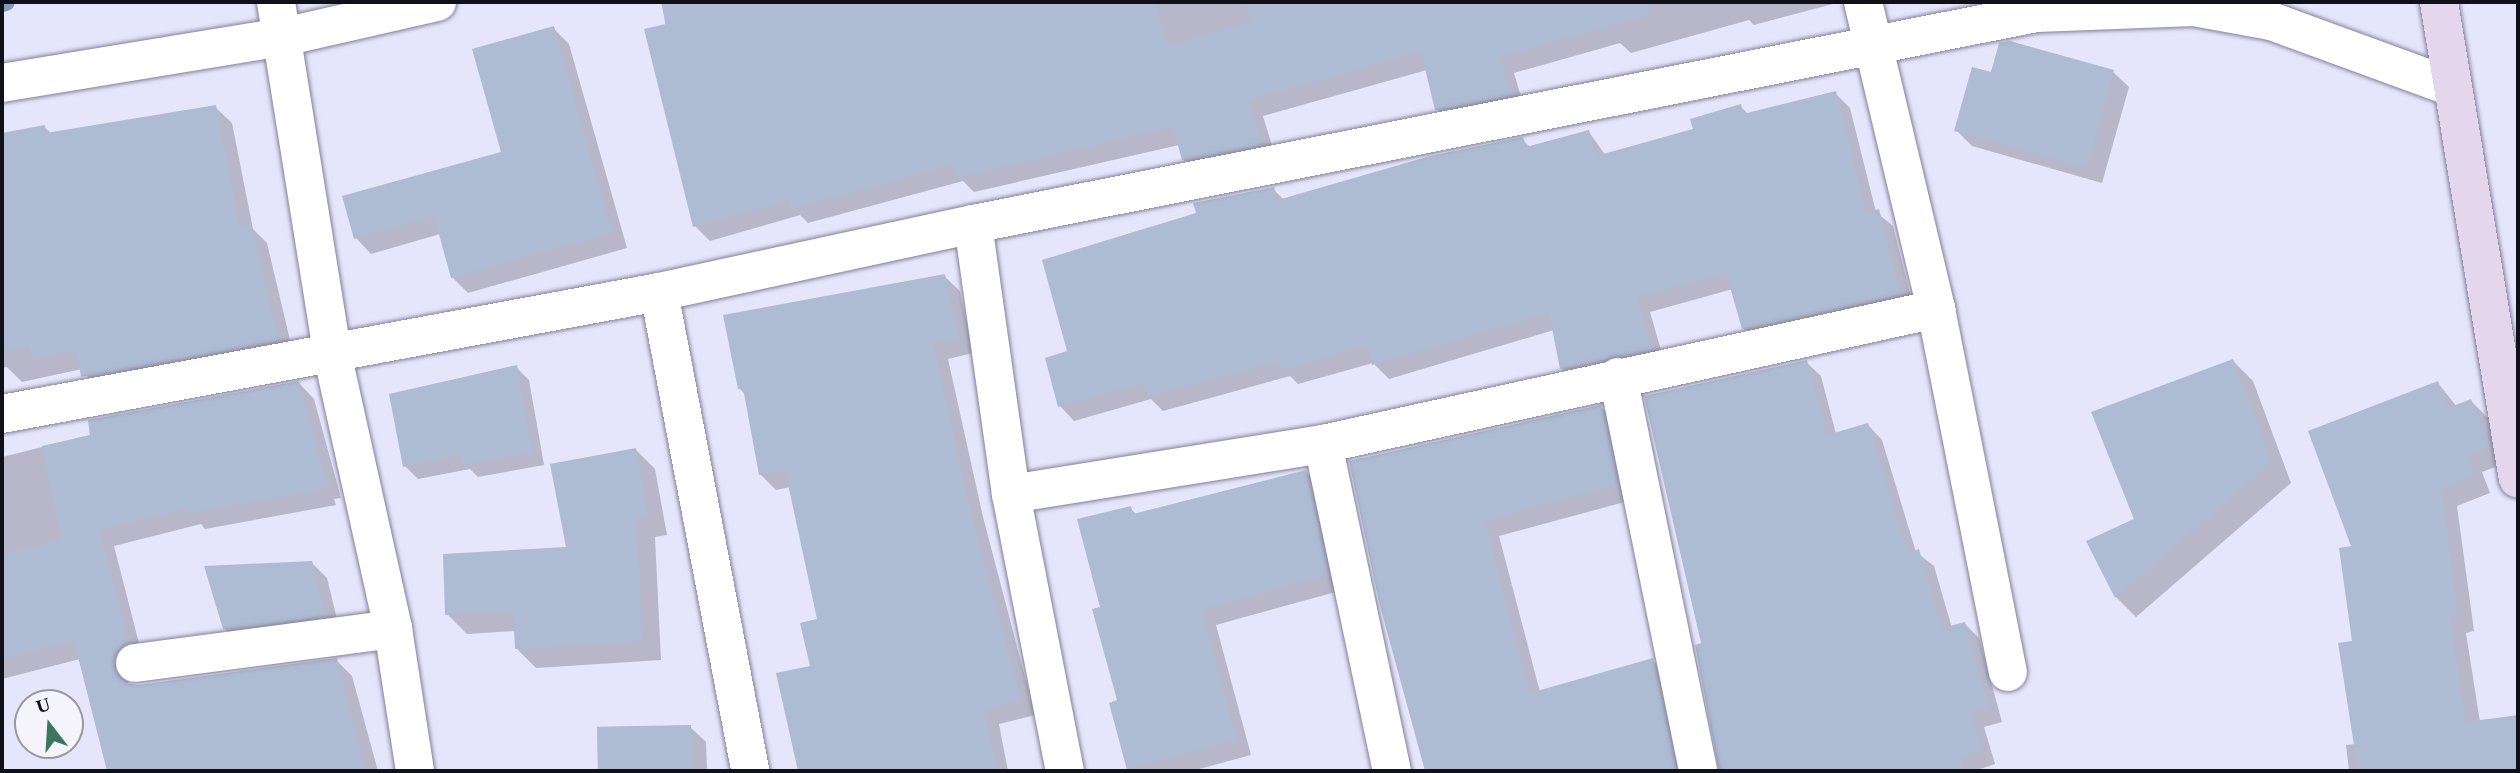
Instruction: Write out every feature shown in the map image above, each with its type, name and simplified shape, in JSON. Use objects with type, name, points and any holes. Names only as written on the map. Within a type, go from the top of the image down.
[{"type":"main road","points":[[2439,2],[2518,478]]},
{"type":"street","points":[[2,83],[279,19],[438,2]]},
{"type":"street","points":[[1863,2],[1936,309],[2008,672]]},
{"type":"street","points":[[2,414],[659,292],[973,224],[2037,13],[2194,7],[2271,21],[2451,87]]},
{"type":"street","points":[[279,19],[332,353],[393,629],[415,771]]},
{"type":"street","points":[[973,224],[1011,494],[1065,771]]},
{"type":"street","points":[[659,292],[750,771]]},
{"type":"street","points":[[1011,494],[1323,444],[1936,309]]},
{"type":"street","points":[[1618,377],[1698,771]]},
{"type":"street","points":[[1323,444],[1392,771]]},
{"type":"street","points":[[135,663],[393,629]]},
{"type":"building","points":[[661,2],[1156,2],[1168,45],[1251,22],[1246,2],[1648,2],[1649,15],[1500,57],[1511,95],[1435,110],[1421,52],[1249,100],[1262,144],[1182,160],[1173,127],[957,178],[954,165],[791,209],[789,200],[693,227],[644,29],[666,24]]},
{"type":"building","points":[[554,26],[612,233],[451,278],[434,216],[354,239],[342,196],[501,152],[472,49]]},
{"type":"building","points":[[2010,41],[2114,70],[2087,168],[1954,131],[1972,67],[1991,72],[1999,43]]},
{"type":"building","points":[[1836,91],[1866,213],[1879,209],[1900,294],[1742,329],[1726,273],[1637,297],[1652,349],[1560,369],[1549,313],[1372,365],[1367,346],[1282,370],[1279,361],[1147,397],[1143,383],[1058,407],[1045,358],[1067,351],[1042,260],[1196,213],[1193,203],[1274,187],[1278,200],[1430,156],[1523,137],[1526,147],[1589,130],[1596,156],[1693,129],[1690,119],[1741,104],[1743,114]]},
{"type":"building","points":[[216,105],[240,227],[251,224],[278,340],[81,377],[77,350],[32,360],[29,346],[2,352],[2,133],[45,125],[46,133]]},
{"type":"building","points":[[945,274],[959,338],[933,343],[968,500],[1021,700],[984,709],[997,771],[798,771],[776,673],[810,666],[800,623],[817,619],[785,470],[759,475],[743,388],[738,389],[723,315]]},
{"type":"building","points":[[2233,359],[2272,462],[2115,598],[2086,541],[2134,519],[2091,412]]},
{"type":"building","points":[[1807,360],[1827,435],[1868,423],[1908,553],[1919,549],[1942,628],[1965,622],[1989,707],[1970,712],[1982,750],[1960,756],[1964,771],[1719,771],[1695,645],[1701,643],[1644,396]]},
{"type":"building","points":[[517,365],[532,452],[463,465],[461,455],[403,467],[389,394]]},
{"type":"building","points":[[299,381],[326,482],[320,484],[321,490],[187,514],[186,509],[100,530],[129,643],[115,654],[113,667],[126,683],[138,685],[337,658],[365,771],[107,771],[74,641],[2,660],[2,555],[61,539],[42,446],[90,435],[88,420]]},
{"type":"building","points":[[2438,381],[2448,408],[2471,399],[2490,446],[2467,455],[2474,476],[2441,489],[2458,615],[2450,616],[2466,722],[2518,715],[2518,771],[2358,771],[2338,643],[2352,641],[2339,548],[2351,546],[2308,431]]},
{"type":"building","points":[[1601,405],[1618,484],[1485,521],[1530,693],[1653,658],[1676,771],[1425,771],[1379,602],[1349,461]]},
{"type":"building","points":[[636,448],[648,516],[637,518],[642,641],[515,649],[513,611],[445,615],[443,554],[566,547],[550,464]]},
{"type":"building","points":[[1306,470],[1328,575],[1201,610],[1237,739],[1127,770],[1109,703],[1117,700],[1092,609],[1100,607],[1077,519],[1131,506],[1133,514]]},
{"type":"building","points":[[312,561],[326,616],[223,629],[204,566]]},
{"type":"building","points":[[691,725],[692,771],[598,771],[597,727]]},
{"type":"waterway","points":[[2,3],[6,2]]}]
